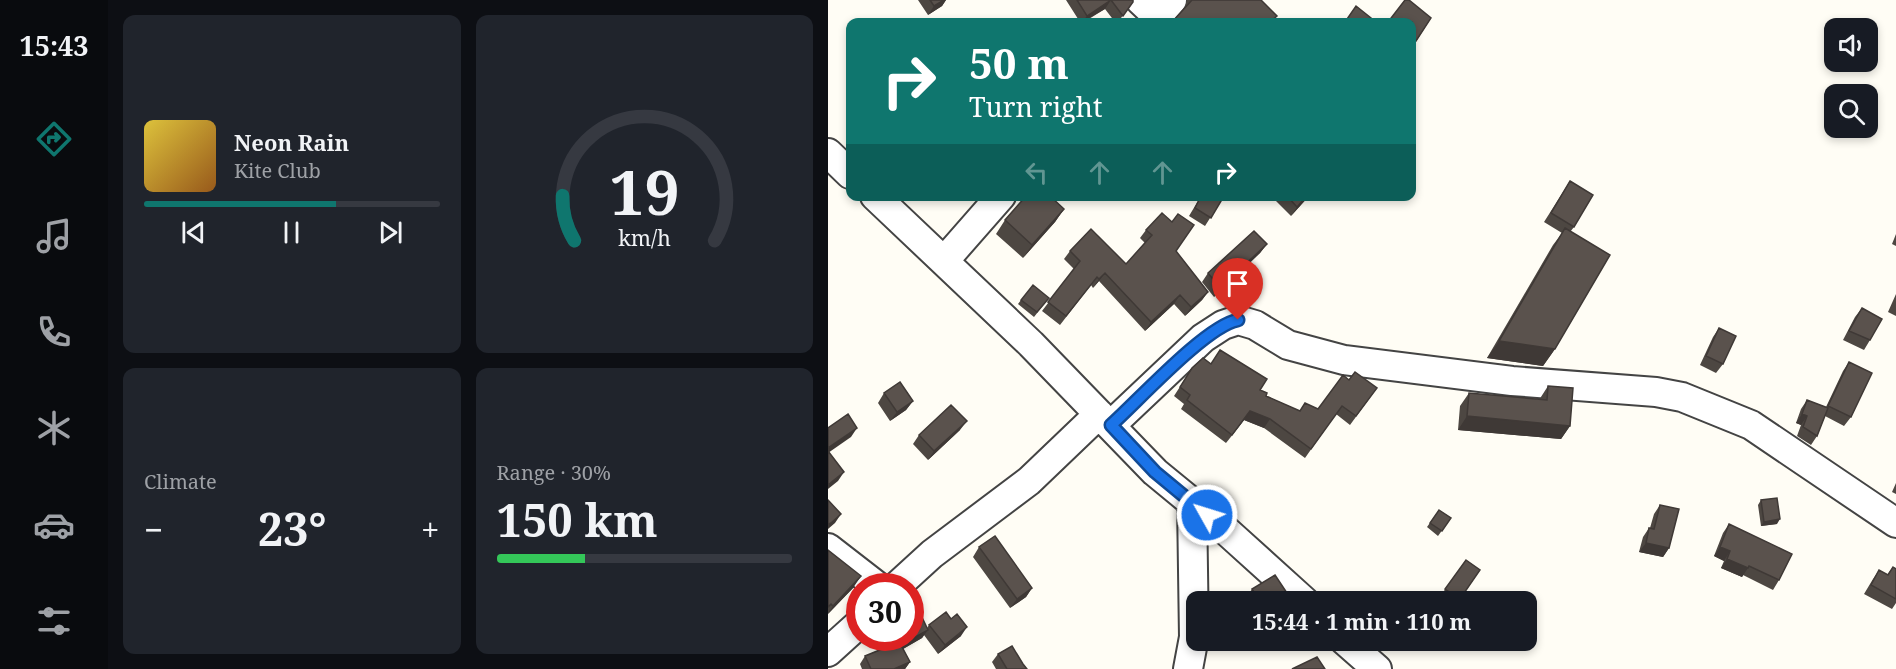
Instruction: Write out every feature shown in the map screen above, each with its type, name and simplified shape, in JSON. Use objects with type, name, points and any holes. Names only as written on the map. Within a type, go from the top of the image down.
[{"type":"street","points":[[828,153],[846,170]]},
{"type":"street","points":[[880,201],[945,261],[1105,419],[1155,472],[1258,557],[1294,591]]},
{"type":"street","points":[[945,261],[997,201]]},
{"type":"street","points":[[911,573],[932,554],[1029,481],[1203,338],[1223,325],[1238,320],[1256,325],[1288,345],[1344,360],[1512,381],[1656,392],[1682,397],[1751,425],[1896,523]]},
{"type":"street","points":[[1188,669],[1194,637],[1192,503]]},
{"type":"street","points":[[828,548],[861,573]]},
{"type":"street","points":[[828,652],[846,636]]},
{"type":"street","points":[[1357,651],[1377,669]]},
{"type":"building","points":[[930,0],[944,0],[934,6]]},
{"type":"building","points":[[1077,0],[1111,0],[1087,16]]},
{"type":"building","points":[[1111,0],[1133,0],[1133,2],[1123,16]]},
{"type":"building","points":[[1192,0],[1261,0],[1277,16],[1275,18],[1176,18]]},
{"type":"building","points":[[1405,0],[1409,0],[1431,18],[1416,41],[1416,18],[1391,18]]},
{"type":"building","points":[[1356,6],[1371,18],[1348,18]]},
{"type":"building","points":[[1570,181],[1593,195],[1574,227],[1551,213]]},
{"type":"building","points":[[1022,201],[1055,201],[1064,209],[1032,245],[1005,220]]},
{"type":"building","points":[[1198,201],[1221,201],[1211,218],[1195,208]]},
{"type":"building","points":[[1292,201],[1302,201],[1297,207]]},
{"type":"building","points":[[1162,213],[1172,222],[1178,214],[1194,225],[1176,251],[1208,292],[1191,307],[1180,295],[1151,322],[1105,273],[1099,279],[1097,277],[1066,316],[1048,302],[1080,261],[1070,251],[1091,229],[1126,264],[1152,235],[1146,230]]},
{"type":"building","points":[[1565,228],[1610,255],[1555,349],[1499,341]]},
{"type":"building","points":[[1254,231],[1267,244],[1220,288],[1208,273]]},
{"type":"building","points":[[1033,285],[1049,298],[1037,312],[1021,300]]},
{"type":"building","points":[[1862,308],[1882,319],[1870,340],[1849,331]]},
{"type":"building","points":[[1719,328],[1736,336],[1723,364],[1706,356]]},
{"type":"building","points":[[1220,350],[1267,379],[1260,390],[1267,393],[1266,396],[1300,411],[1305,403],[1318,409],[1343,375],[1349,380],[1355,372],[1377,388],[1356,416],[1342,406],[1311,449],[1270,419],[1250,411],[1232,435],[1187,400],[1190,395],[1180,387],[1192,368],[1203,358],[1211,364]]},
{"type":"building","points":[[1849,362],[1872,373],[1851,417],[1828,406]]},
{"type":"building","points":[[900,382],[913,401],[897,412],[884,393]]},
{"type":"building","points":[[1548,386],[1573,388],[1570,426],[1467,416],[1469,393],[1547,400]]},
{"type":"building","points":[[1807,400],[1828,408],[1817,436],[1803,427],[1807,416],[1802,414]]},
{"type":"building","points":[[951,405],[967,421],[934,451],[919,435]]},
{"type":"building","points":[[848,414],[857,428],[828,448],[828,428]]},
{"type":"building","points":[[828,451],[844,472],[828,485]]},
{"type":"building","points":[[1777,498],[1780,519],[1764,522],[1761,500]]},
{"type":"building","points":[[828,500],[841,514],[828,524]]},
{"type":"building","points":[[1660,505],[1679,509],[1669,548],[1646,543],[1649,528],[1654,529]]},
{"type":"building","points":[[1439,510],[1451,518],[1442,531],[1430,523]]},
{"type":"building","points":[[1729,524],[1792,554],[1779,580],[1727,559],[1730,551],[1720,547]]},
{"type":"building","points":[[995,536],[1032,588],[1017,599],[979,547]]},
{"type":"building","points":[[828,550],[857,573],[846,573],[846,592],[833,606],[831,604],[828,607]]},
{"type":"building","points":[[1466,560],[1480,570],[1466,591],[1445,589]]},
{"type":"building","points":[[1893,567],[1896,569],[1896,599],[1871,585],[1879,570],[1888,575]]},
{"type":"building","points":[[1275,575],[1286,591],[1253,591],[1252,589]]},
{"type":"building","points":[[946,612],[951,619],[957,614],[967,627],[945,645],[929,625]]},
{"type":"building","points":[[1012,646],[1027,669],[1007,669],[998,654]]},
{"type":"building","points":[[877,651],[904,651],[910,662],[894,669],[871,669],[865,656]]},
{"type":"building","points":[[1317,657],[1325,669],[1292,669]]},
{"type":"route","points":[[1207,515],[1155,472],[1111,425],[1203,338],[1223,325],[1238,320]]}]
